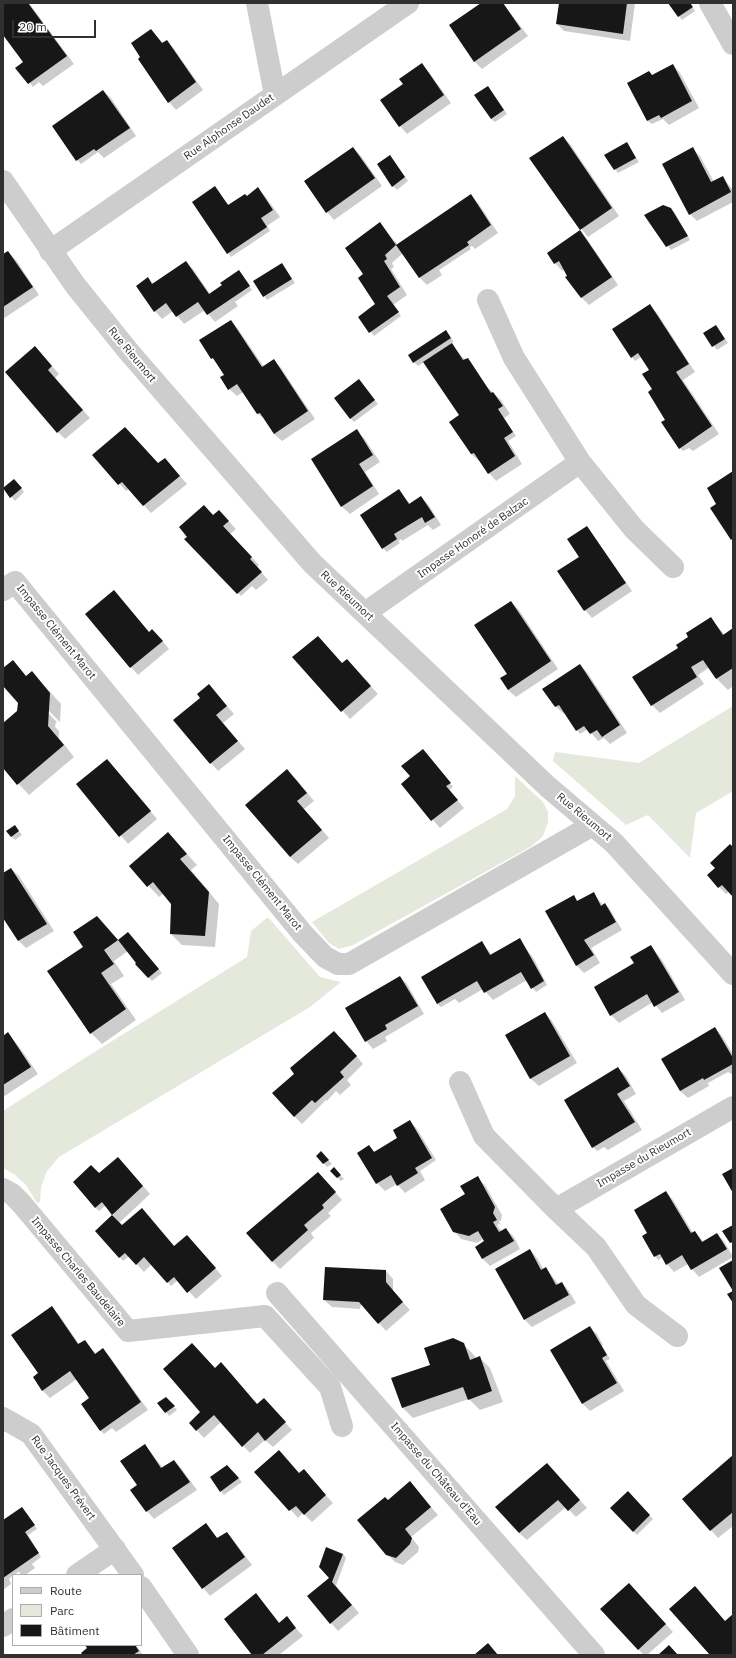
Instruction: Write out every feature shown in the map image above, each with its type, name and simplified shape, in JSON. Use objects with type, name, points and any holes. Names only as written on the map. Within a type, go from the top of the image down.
[{"type":"street","points":[[257,3],[275,95]]},
{"type":"street","name":"Rue Alphonse Daudet","points":[[50,251],[408,3]]},
{"type":"street","points":[[710,3],[733,44]]},
{"type":"street","name":"Rue Rieumort","points":[[3,180],[50,251],[75,285],[152,380],[312,563],[547,786],[614,843],[733,974]]},
{"type":"street","points":[[488,300],[514,358],[580,462],[634,529],[673,567]]},
{"type":"street","name":"Impasse Honoré de Balzac","points":[[366,613],[580,462]]},
{"type":"street","name":"Impasse Clément Marot","points":[[3,590],[16,582],[303,934],[325,957],[338,964],[349,964],[592,825]]},
{"type":"street","points":[[460,1082],[484,1136],[596,1247],[636,1305],[677,1336]]},
{"type":"street","name":"Impasse du Rieumort","points":[[556,1209],[733,1107]]},
{"type":"street","name":"Impasse Charles Baudelaire","points":[[3,1189],[12,1194],[21,1203],[128,1331],[265,1316],[330,1387],[342,1426]]},
{"type":"street","name":"Impasse du Château d'Eau","points":[[277,1293],[594,1655]]},
{"type":"street","name":"Rue Jacques Prévert","points":[[3,1418],[32,1434],[132,1574]]},
{"type":"street","points":[[78,1574],[115,1549]]},
{"type":"street","points":[[142,1588],[188,1655]]},
{"type":"street","points":[[3,1626],[12,1620]]},
{"type":"green space","points":[[733,706],[733,791],[696,813],[690,858],[648,815],[626,825],[553,761],[555,752],[639,763]]},
{"type":"green space","points":[[515,776],[543,802],[548,812],[548,822],[543,836],[532,846],[353,945],[339,949],[329,943],[312,922],[507,809],[515,796]]},
{"type":"green space","points":[[268,917],[320,977],[341,982],[310,1007],[59,1157],[47,1171],[41,1187],[40,1202],[37,1203],[26,1185],[15,1175],[3,1168],[3,1111],[247,957],[251,931]]},
{"type":"building","points":[[3,3],[28,3],[67,56],[28,84],[15,68],[23,62],[3,35]]},
{"type":"building","points":[[481,3],[503,3],[521,29],[474,62],[449,25]]},
{"type":"building","points":[[559,3],[627,3],[623,34],[556,24]]},
{"type":"building","points":[[668,3],[690,3],[693,7],[678,17]]},
{"type":"building","points":[[151,29],[162,43],[167,40],[196,82],[168,103],[138,59],[140,57],[131,43]]},
{"type":"building","points":[[422,63],[444,95],[399,127],[380,100],[403,84],[399,79]]},
{"type":"building","points":[[673,64],[692,101],[661,118],[659,115],[647,121],[627,83],[649,71],[652,75]]},
{"type":"building","points":[[488,86],[504,110],[491,119],[474,95]]},
{"type":"building","points":[[103,90],[130,128],[96,151],[94,149],[76,161],[52,126]]},
{"type":"building","points":[[563,136],[612,208],[580,230],[529,158]]},
{"type":"building","points":[[627,142],[636,158],[614,170],[604,155]]},
{"type":"building","points":[[353,147],[375,178],[326,213],[304,181]]},
{"type":"building","points":[[693,147],[711,182],[723,176],[731,192],[689,215],[662,164]]},
{"type":"building","points":[[390,155],[405,177],[392,187],[377,164]]},
{"type":"building","points":[[215,186],[228,205],[245,194],[247,196],[258,187],[273,210],[261,218],[267,227],[227,254],[192,202]]},
{"type":"building","points":[[471,194],[491,225],[467,242],[469,245],[419,278],[396,245]]},
{"type":"building","points":[[663,205],[671,208],[688,236],[666,247],[644,215]]},
{"type":"building","points":[[380,222],[396,245],[385,255],[387,259],[384,261],[400,287],[387,296],[399,312],[369,333],[358,317],[375,304],[358,278],[363,274],[345,248]]},
{"type":"building","points":[[580,230],[612,277],[581,298],[565,277],[567,276],[559,261],[554,264],[547,253]]},
{"type":"building","points":[[8,251],[33,287],[3,307],[3,254]]},
{"type":"building","points":[[186,261],[209,294],[222,285],[220,283],[239,270],[250,286],[207,315],[198,302],[176,317],[166,303],[154,312],[136,286],[148,277],[152,284]]},
{"type":"building","points":[[282,263],[292,279],[263,297],[253,281]]},
{"type":"building","points":[[650,304],[689,364],[676,372],[712,426],[679,449],[661,422],[665,420],[648,392],[652,389],[642,374],[649,370],[638,353],[631,358],[612,329]]},
{"type":"building","points":[[231,320],[262,367],[274,359],[308,411],[274,434],[260,413],[257,414],[237,384],[228,390],[220,377],[224,375],[213,358],[211,359],[199,340]]},
{"type":"building","points":[[716,325],[725,339],[712,347],[703,333]]},
{"type":"building","points":[[446,330],[451,338],[413,363],[408,355]]},
{"type":"building","points":[[452,343],[463,360],[468,358],[491,393],[493,392],[503,406],[498,409],[513,432],[504,438],[515,456],[488,474],[474,453],[471,454],[449,422],[459,415],[423,362]]},
{"type":"building","points":[[35,346],[52,366],[48,370],[83,410],[57,433],[5,372]]},
{"type":"building","points":[[359,379],[375,400],[350,419],[334,398]]},
{"type":"building","points":[[125,427],[158,463],[165,458],[180,476],[143,506],[122,482],[118,485],[92,455]]},
{"type":"building","points":[[357,429],[373,455],[359,464],[373,486],[341,507],[311,459]]},
{"type":"building","points":[[733,471],[733,538],[731,540],[710,508],[716,504],[707,488]]},
{"type":"building","points":[[14,479],[22,488],[10,498],[3,488]]},
{"type":"building","points":[[399,489],[409,504],[421,496],[435,517],[425,523],[422,517],[394,534],[397,539],[382,549],[360,515]]},
{"type":"building","points":[[204,505],[213,515],[219,510],[229,521],[223,526],[252,557],[250,559],[262,572],[237,594],[184,539],[187,537],[179,527]]},
{"type":"building","points":[[587,526],[626,583],[584,611],[557,571],[579,557],[567,539]]},
{"type":"building","points":[[114,590],[149,632],[152,629],[163,641],[130,668],[85,614]]},
{"type":"building","points":[[511,601],[551,661],[508,690],[500,678],[507,674],[474,625]]},
{"type":"building","points":[[711,617],[723,635],[733,628],[733,668],[716,679],[703,660],[691,667],[697,677],[651,706],[632,677],[678,648],[676,645],[688,637],[686,633]]},
{"type":"building","points":[[318,636],[342,663],[347,659],[371,686],[341,712],[292,657]]},
{"type":"building","points":[[13,660],[26,676],[32,671],[50,693],[48,726],[64,745],[17,785],[3,768],[3,723],[17,711],[18,703],[3,686],[3,668]]},
{"type":"building","points":[[580,664],[620,725],[602,737],[597,730],[590,734],[584,726],[576,731],[559,705],[555,707],[542,689]]},
{"type":"building","points":[[209,684],[227,706],[216,715],[238,741],[210,764],[173,720],[200,698],[197,694]]},
{"type":"building","points":[[423,749],[451,783],[446,786],[458,800],[431,821],[401,784],[410,776],[401,766]]},
{"type":"building","points":[[107,759],[151,811],[119,837],[76,784]]},
{"type":"building","points":[[287,769],[307,793],[297,801],[322,830],[290,857],[245,805]]},
{"type":"building","points":[[15,825],[19,831],[11,837],[6,831]]},
{"type":"building","points":[[168,832],[187,854],[180,859],[209,892],[205,936],[170,934],[171,904],[153,882],[147,887],[129,866]]},
{"type":"building","points":[[730,844],[733,847],[733,897],[722,885],[718,888],[707,875],[715,868],[710,863]]},
{"type":"building","points":[[11,868],[47,924],[18,941],[3,918],[3,873]]},
{"type":"building","points":[[594,892],[601,906],[605,903],[616,922],[584,940],[594,955],[576,966],[545,911],[574,895],[577,901]]},
{"type":"building","points":[[97,916],[118,940],[104,950],[114,964],[101,973],[126,1009],[90,1034],[47,971],[83,947],[73,932]]},
{"type":"building","points":[[128,932],[159,969],[148,978],[135,964],[136,963],[118,940]]},
{"type":"building","points":[[520,938],[544,981],[531,989],[521,972],[484,993],[477,981],[437,1004],[421,977],[482,941],[490,955]]},
{"type":"building","points":[[651,945],[679,992],[654,1007],[647,994],[610,1016],[594,987],[634,963],[630,957]]},
{"type":"building","points":[[400,976],[418,1006],[385,1025],[387,1029],[365,1042],[345,1008]]},
{"type":"building","points":[[545,1012],[570,1056],[530,1079],[505,1035]]},
{"type":"building","points":[[715,1027],[733,1058],[733,1064],[680,1091],[661,1059]]},
{"type":"building","points":[[334,1031],[357,1056],[340,1072],[344,1077],[315,1103],[312,1100],[294,1117],[272,1093],[294,1074],[290,1068]]},
{"type":"building","points":[[8,1032],[31,1067],[3,1085],[3,1036]]},
{"type":"building","points":[[618,1067],[630,1086],[617,1094],[635,1122],[592,1148],[564,1100]]},
{"type":"building","points":[[410,1120],[432,1158],[415,1168],[418,1173],[397,1186],[391,1175],[376,1184],[357,1153],[369,1145],[374,1152],[397,1138],[393,1130]]},
{"type":"building","points":[[321,1151],[329,1160],[323,1164],[316,1156]]},
{"type":"building","points":[[118,1157],[143,1186],[112,1215],[102,1202],[95,1208],[73,1182],[91,1165],[99,1173]]},
{"type":"building","points":[[334,1167],[341,1175],[337,1178],[330,1171]]},
{"type":"building","points":[[733,1168],[733,1193],[722,1174]]},
{"type":"building","points":[[318,1172],[336,1192],[322,1205],[324,1208],[304,1225],[308,1230],[272,1262],[246,1233]]},
{"type":"building","points":[[478,1176],[495,1207],[493,1213],[497,1220],[493,1222],[499,1232],[506,1228],[514,1241],[482,1259],[475,1247],[484,1241],[478,1231],[469,1236],[453,1232],[440,1209],[465,1194],[460,1186]]},
{"type":"building","points":[[666,1191],[691,1233],[695,1231],[702,1242],[717,1233],[727,1249],[691,1270],[682,1255],[666,1265],[660,1254],[654,1257],[642,1236],[647,1233],[634,1210]]},
{"type":"building","points":[[142,1208],[174,1246],[187,1235],[216,1268],[187,1293],[174,1277],[167,1283],[144,1257],[136,1265],[125,1253],[119,1258],[95,1231],[112,1215],[122,1225]]},
{"type":"building","points":[[733,1225],[733,1242],[730,1243],[722,1231]]},
{"type":"building","points":[[530,1249],[541,1270],[546,1267],[556,1285],[562,1282],[569,1295],[524,1320],[495,1269]]},
{"type":"building","points":[[733,1260],[733,1291],[719,1268]]},
{"type":"building","points":[[325,1267],[386,1270],[386,1282],[403,1302],[378,1324],[359,1302],[323,1300]]},
{"type":"building","points":[[733,1291],[733,1303],[727,1294]]},
{"type":"building","points":[[52,1306],[78,1344],[85,1340],[95,1354],[103,1348],[141,1402],[100,1431],[81,1404],[89,1398],[70,1371],[42,1391],[33,1377],[38,1373],[11,1335]]},
{"type":"building","points":[[590,1326],[607,1355],[602,1358],[617,1383],[582,1404],[550,1350]]},
{"type":"building","points":[[453,1338],[464,1343],[470,1360],[480,1356],[492,1391],[468,1400],[463,1387],[402,1408],[391,1378],[430,1365],[424,1348]]},
{"type":"building","points":[[192,1343],[215,1368],[221,1362],[257,1404],[264,1398],[286,1422],[265,1441],[258,1432],[242,1447],[214,1415],[196,1431],[189,1423],[200,1412],[163,1369]]},
{"type":"building","points":[[166,1397],[175,1406],[165,1413],[157,1403]]},
{"type":"building","points":[[145,1444],[161,1468],[174,1460],[190,1482],[146,1512],[130,1490],[137,1485],[120,1461]]},
{"type":"building","points":[[279,1450],[299,1473],[304,1469],[326,1495],[304,1515],[296,1506],[289,1511],[254,1472]]},
{"type":"building","points":[[733,1455],[733,1512],[710,1531],[682,1499]]},
{"type":"building","points":[[547,1463],[580,1500],[568,1511],[558,1500],[519,1533],[495,1507]]},
{"type":"building","points":[[227,1465],[239,1478],[220,1492],[210,1477]]},
{"type":"building","points":[[410,1481],[431,1507],[405,1529],[412,1538],[410,1544],[396,1558],[386,1555],[357,1520],[385,1497],[388,1500]]},
{"type":"building","points":[[628,1491],[650,1515],[633,1532],[610,1508]]},
{"type":"building","points":[[22,1507],[35,1525],[25,1532],[39,1553],[3,1578],[3,1520]]},
{"type":"building","points":[[206,1523],[217,1538],[227,1532],[245,1557],[202,1589],[172,1548]]},
{"type":"building","points":[[326,1547],[343,1554],[332,1582],[352,1605],[330,1624],[307,1596],[329,1578],[319,1567]]},
{"type":"building","points":[[629,1583],[666,1624],[638,1650],[600,1609]]},
{"type":"building","points":[[695,1586],[725,1621],[733,1614],[733,1655],[710,1655],[669,1609]]},
{"type":"building","points":[[256,1593],[279,1623],[287,1616],[296,1628],[262,1655],[252,1655],[224,1619]]},
{"type":"building","points":[[488,1643],[498,1655],[474,1655]]},
{"type":"building","points":[[669,1645],[678,1655],[658,1655]]},
{"type":"building","points":[[86,1646],[136,1646],[139,1651],[133,1655],[83,1655],[81,1653],[87,1648]]}]
